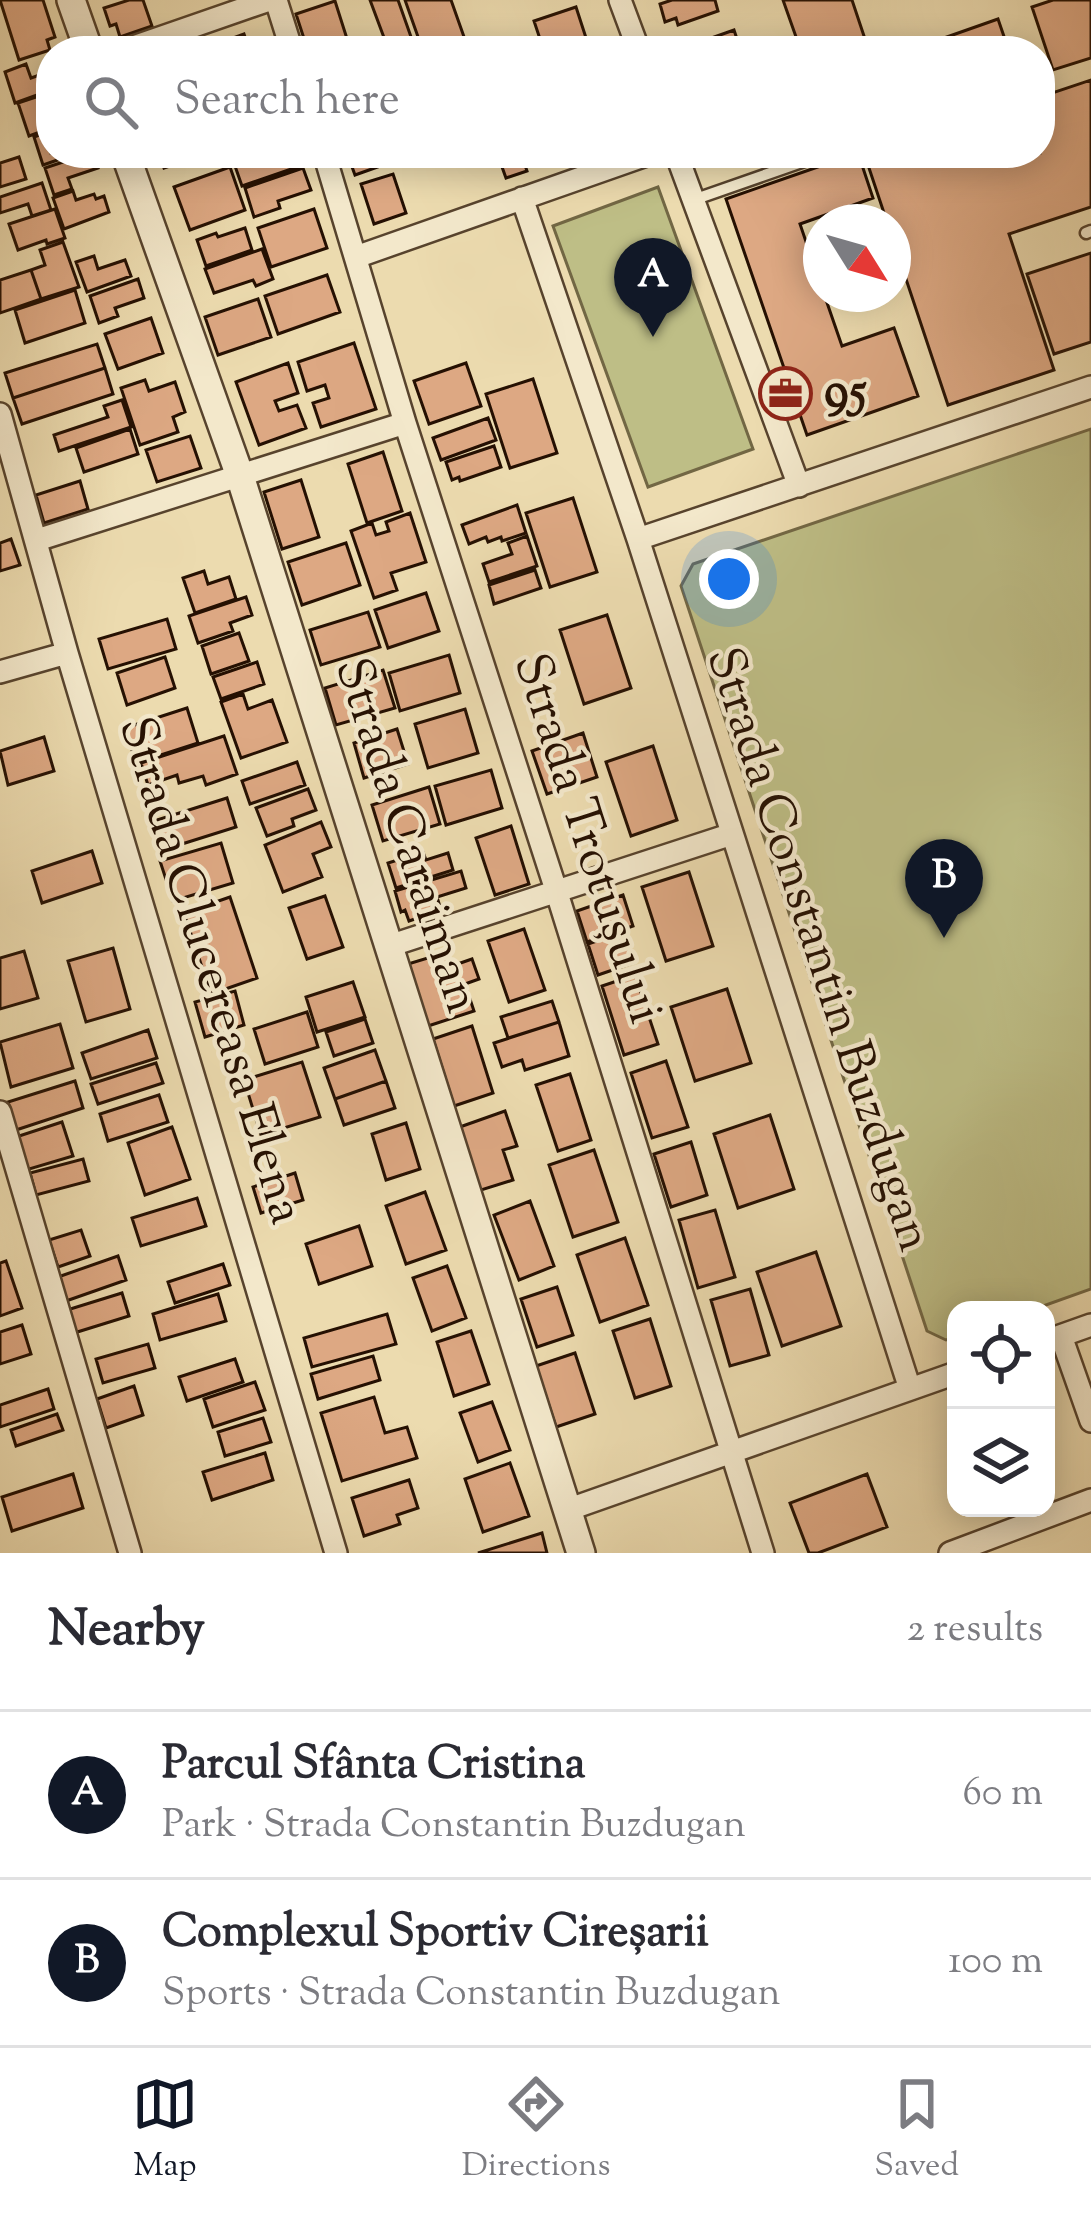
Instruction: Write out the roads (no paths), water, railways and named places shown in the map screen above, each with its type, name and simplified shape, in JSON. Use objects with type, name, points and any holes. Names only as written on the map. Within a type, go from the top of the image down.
[{"type":"street","points":[[71,0],[84,36]]},
{"type":"street","points":[[166,36],[272,0],[286,36]]},
{"type":"street","points":[[620,0],[633,36]]},
{"type":"street","name":"Strada Caraiman","points":[[130,168],[240,476],[581,1553]]},
{"type":"street","name":"Strada Trotușului","points":[[329,168],[763,1553]]},
{"type":"street","points":[[356,257],[610,168]]},
{"type":"street","points":[[681,168],[799,486]]},
{"type":"street","name":"Strada Constantin Buzdugan","points":[[522,199],[638,539],[910,1389]]},
{"type":"street","points":[[638,539],[1091,387]]},
{"type":"street","name":"Strada Clucereasa Elena","points":[[0,414],[336,1553]]},
{"type":"street","points":[[37,540],[405,423]]},
{"type":"street","points":[[0,672],[67,653]]},
{"type":"street","points":[[389,946],[732,834]]},
{"type":"street","points":[[0,1112],[130,1553]]},
{"type":"street","points":[[1055,1338],[1091,1325]]},
{"type":"street","points":[[1055,1340],[1091,1421]]},
{"type":"street","points":[[567,1510],[947,1376]]},
{"type":"street","points":[[950,1553],[1091,1500]]},
{"type":"lane","points":[[693,200],[785,168]]},
{"type":"place","name":"Parcul Sfânta Cristina","points":[[653,337]]},
{"type":"place","name":"95","points":[[785,393]]},
{"type":"place","name":"Complexul Sportiv Cireșarii","points":[[944,938]]}]
